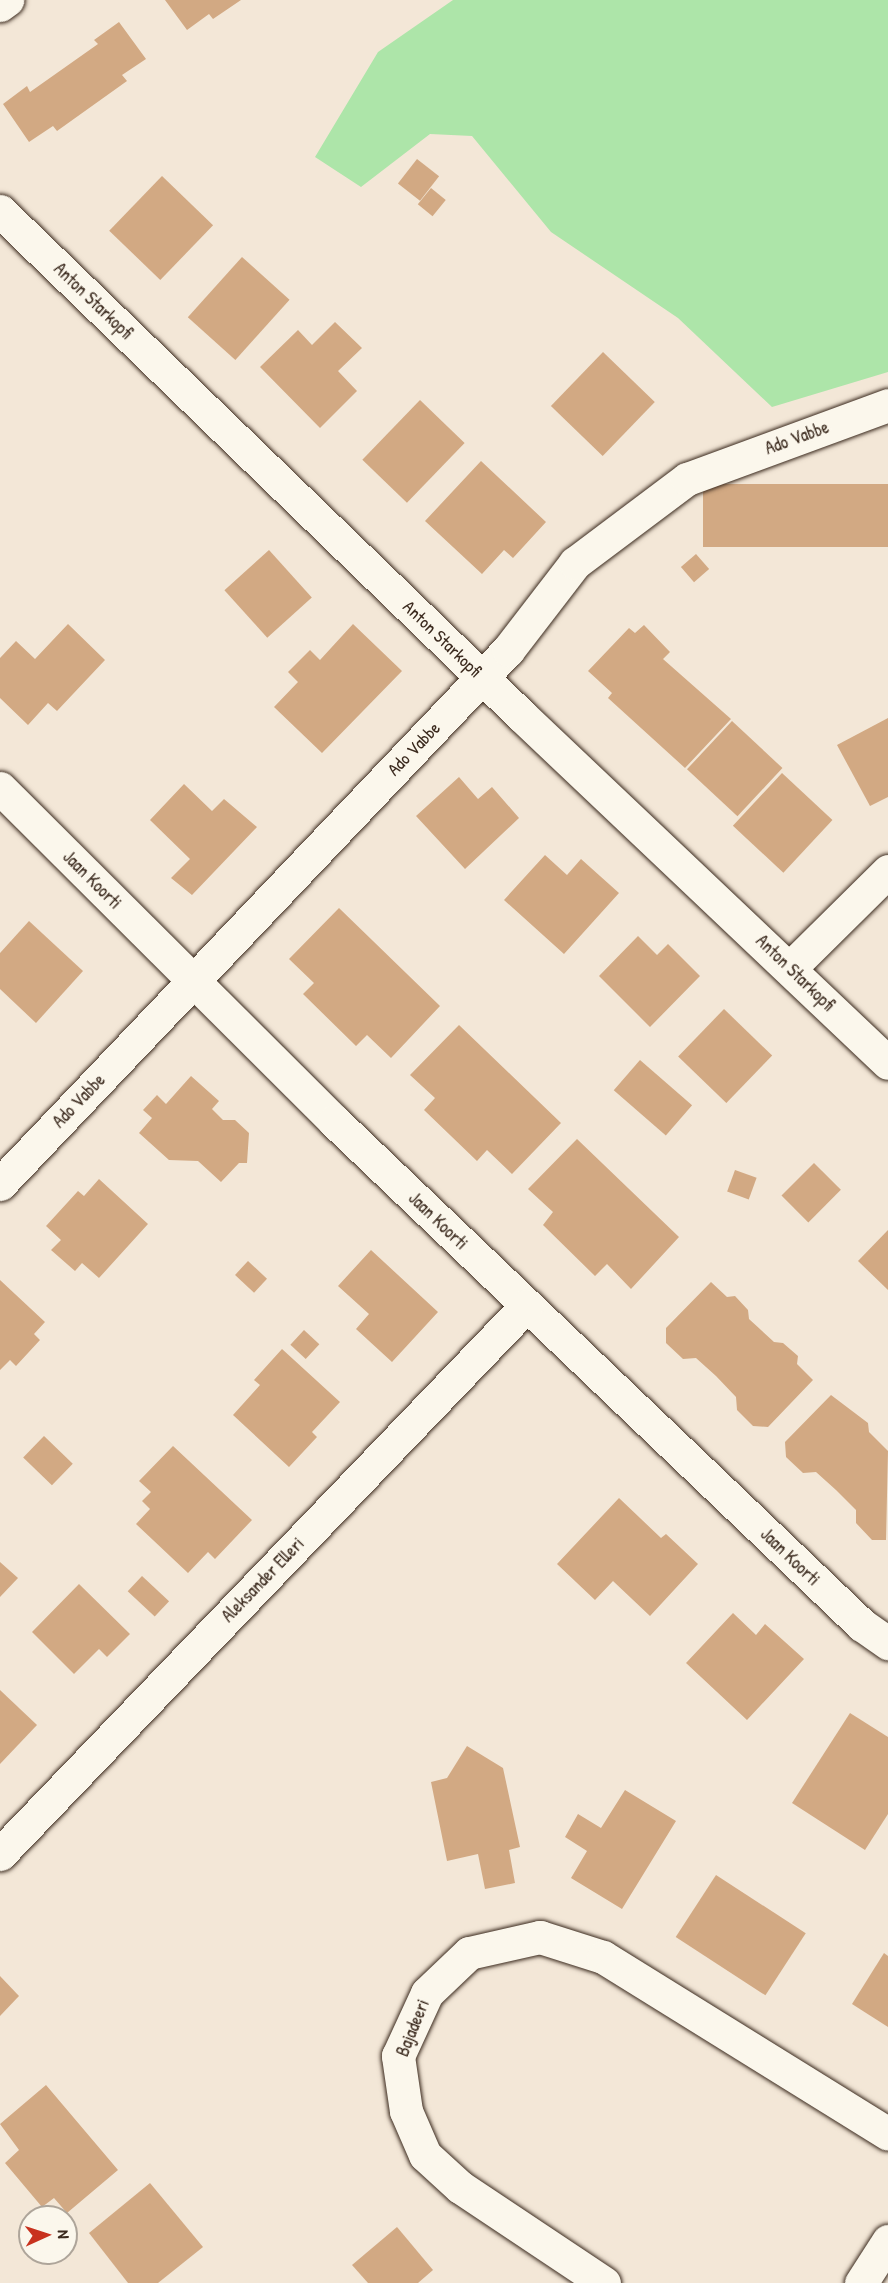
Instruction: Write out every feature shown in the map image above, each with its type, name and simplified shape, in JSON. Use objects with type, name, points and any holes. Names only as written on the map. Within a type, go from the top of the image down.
[{"type":"street","points":[[0,5],[7,0]]},
{"type":"street","name":"Anton Starkopfi","points":[[0,211],[482,677],[888,1063]]},
{"type":"street","name":"Ado Vabbe","points":[[0,1184],[482,677],[575,563],[687,479],[888,405]]},
{"type":"street","name":"Jaan Koorti","points":[[0,788],[193,981],[526,1306],[862,1625],[888,1643]]},
{"type":"street","points":[[790,968],[888,871]]},
{"type":"street","name":"Aleksander Elleri","points":[[0,1854],[526,1306]]},
{"type":"street","name":"Bajadeeri","points":[[604,2283],[460,2187],[425,2155],[406,2111],[398,2056],[427,1993],[469,1953],[540,1937],[603,1957],[888,2134]]},
{"type":"street","points":[[861,2283],[888,2241]]},
{"type":"green space","points":[[453,0],[888,0],[888,372],[772,407],[678,318],[551,232],[472,136],[430,134],[361,187],[315,157],[378,52]]},
{"type":"building","points":[[165,0],[241,0],[213,19],[209,14],[187,30]]},
{"type":"building","points":[[119,22],[146,59],[122,75],[127,81],[57,131],[53,126],[29,142],[3,104],[27,86],[30,92],[98,44],[94,40]]},
{"type":"building","points":[[417,159],[439,176],[420,201],[398,183]]},
{"type":"building","points":[[162,176],[213,225],[160,280],[109,231]]},
{"type":"building","points":[[431,188],[446,200],[433,216],[418,204]]},
{"type":"building","points":[[242,257],[290,300],[235,360],[188,317]]},
{"type":"building","points":[[335,322],[362,348],[338,371],[357,391],[320,428],[260,367],[298,330],[312,345]]},
{"type":"building","points":[[603,352],[655,402],[603,456],[551,406]]},
{"type":"building","points":[[420,400],[465,443],[407,503],[362,460]]},
{"type":"building","points":[[481,461],[546,522],[513,558],[504,550],[482,574],[425,521]]},
{"type":"building","points":[[703,484],[888,484],[888,547],[703,547]]},
{"type":"building","points":[[269,550],[312,598],[267,638],[224,590]]},
{"type":"building","points":[[696,554],[709,569],[694,582],[681,567]]},
{"type":"building","points":[[68,624],[105,660],[57,711],[48,703],[28,725],[0,698],[0,658],[16,641],[35,659]]},
{"type":"building","points":[[353,624],[402,671],[322,753],[274,707],[298,682],[288,672],[310,650],[320,660]]},
{"type":"building","points":[[644,625],[670,652],[663,659],[731,719],[685,768],[608,698],[612,693],[588,671],[629,628],[635,633]]},
{"type":"building","points":[[888,718],[888,797],[870,806],[837,745]]},
{"type":"building","points":[[732,721],[782,768],[737,816],[687,769]]},
{"type":"building","points":[[782,773],[832,820],[783,873],[733,826]]},
{"type":"building","points":[[459,777],[478,799],[492,787],[519,818],[465,869],[416,816]]},
{"type":"building","points":[[184,784],[212,811],[224,799],[257,827],[192,895],[171,878],[190,859],[150,820]]},
{"type":"building","points":[[545,855],[567,875],[581,859],[619,893],[564,954],[504,900]]},
{"type":"building","points":[[339,908],[440,1006],[391,1058],[367,1035],[356,1046],[303,994],[314,983],[289,959]]},
{"type":"building","points":[[29,921],[83,971],[36,1023],[0,989],[0,953]]},
{"type":"building","points":[[638,936],[657,955],[668,944],[700,976],[650,1027],[599,976]]},
{"type":"building","points":[[724,1009],[772,1056],[726,1103],[678,1056]]},
{"type":"building","points":[[459,1025],[561,1123],[512,1174],[487,1150],[477,1161],[424,1110],[435,1098],[410,1075]]},
{"type":"building","points":[[640,1060],[692,1105],[666,1135],[614,1090]]},
{"type":"building","points":[[191,1076],[219,1101],[212,1109],[223,1120],[235,1120],[249,1133],[247,1163],[239,1163],[221,1182],[198,1161],[169,1160],[139,1133],[152,1118],[143,1110],[157,1095],[166,1104]]},
{"type":"building","points":[[577,1139],[679,1237],[631,1289],[607,1264],[595,1276],[543,1225],[553,1212],[528,1189]]},
{"type":"building","points":[[814,1163],[841,1190],[808,1222],[781,1196]]},
{"type":"building","points":[[735,1170],[757,1178],[749,1199],[727,1192]]},
{"type":"building","points":[[99,1179],[148,1224],[99,1278],[82,1263],[75,1271],[51,1250],[61,1240],[46,1226],[78,1191],[84,1196]]},
{"type":"building","points":[[888,1230],[888,1290],[858,1261]]},
{"type":"building","points":[[371,1250],[438,1312],[392,1362],[356,1329],[369,1314],[338,1286]]},
{"type":"building","points":[[248,1261],[267,1279],[254,1293],[235,1275]]},
{"type":"building","points":[[0,1280],[45,1322],[34,1334],[40,1340],[16,1366],[10,1360],[0,1370]]},
{"type":"building","points":[[711,1282],[727,1297],[735,1296],[748,1310],[749,1319],[774,1342],[783,1343],[798,1356],[797,1364],[813,1380],[768,1427],[753,1426],[737,1410],[736,1397],[716,1376],[696,1358],[683,1359],[666,1343],[666,1328]]},
{"type":"building","points":[[304,1330],[319,1344],[306,1359],[290,1345]]},
{"type":"building","points":[[282,1349],[340,1402],[312,1432],[317,1437],[289,1467],[233,1415],[260,1385],[254,1380]]},
{"type":"building","points":[[831,1395],[868,1423],[869,1432],[888,1451],[886,1540],[872,1540],[856,1523],[856,1510],[836,1490],[816,1472],[803,1473],[786,1457],[785,1442]]},
{"type":"building","points":[[44,1436],[73,1464],[52,1485],[23,1458]]},
{"type":"building","points":[[173,1446],[252,1520],[215,1559],[208,1552],[188,1573],[136,1524],[150,1509],[142,1501],[151,1492],[139,1481]]},
{"type":"building","points":[[619,1498],[661,1538],[666,1534],[698,1564],[650,1616],[613,1581],[595,1600],[557,1564]]},
{"type":"building","points":[[0,1562],[18,1578],[0,1597]]},
{"type":"building","points":[[142,1576],[169,1601],[155,1617],[128,1591]]},
{"type":"building","points":[[79,1584],[130,1634],[107,1657],[99,1649],[74,1674],[32,1632]]},
{"type":"building","points":[[733,1613],[756,1635],[765,1624],[804,1659],[747,1720],[686,1663]]},
{"type":"building","points":[[0,1690],[37,1725],[0,1764]]},
{"type":"building","points":[[850,1713],[888,1737],[888,1814],[865,1850],[792,1803]]},
{"type":"building","points":[[467,1746],[503,1768],[520,1847],[509,1850],[515,1883],[485,1889],[478,1854],[447,1861],[431,1782],[447,1778]]},
{"type":"building","points":[[625,1790],[676,1821],[622,1909],[571,1878],[587,1851],[565,1837],[578,1814],[601,1828]]},
{"type":"building","points":[[716,1875],[806,1933],[765,1995],[676,1937]]},
{"type":"building","points":[[884,1953],[888,1956],[888,2027],[852,2004]]},
{"type":"building","points":[[0,1976],[19,1996],[0,2016]]},
{"type":"building","points":[[46,2085],[118,2170],[76,2205],[60,2205],[54,2198],[45,2205],[40,2205],[5,2163],[19,2150],[0,2124]]},
{"type":"building","points":[[150,2183],[203,2247],[158,2283],[128,2283],[89,2233]]},
{"type":"building","points":[[397,2227],[433,2270],[418,2283],[368,2283],[352,2265]]}]
